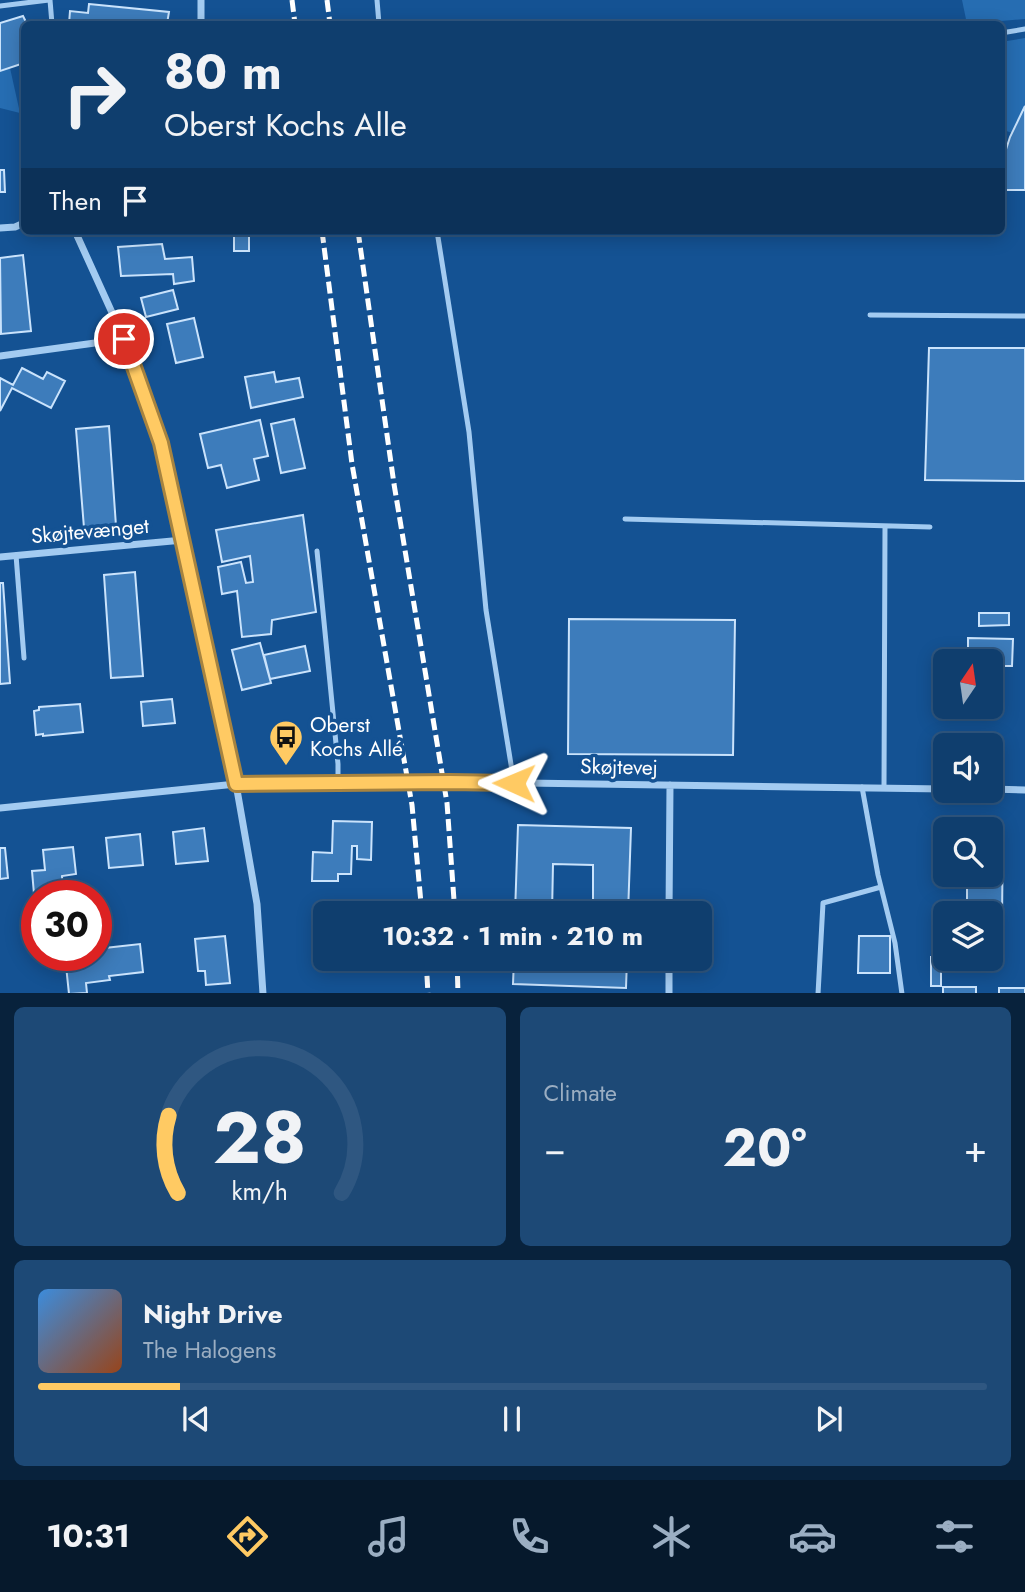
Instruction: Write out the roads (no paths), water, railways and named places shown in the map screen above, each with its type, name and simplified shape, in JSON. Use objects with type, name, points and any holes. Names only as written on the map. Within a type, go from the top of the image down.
[{"type":"street","points":[[201,0],[201,21]]},
{"type":"street","points":[[0,228],[21,224]]},
{"type":"street","points":[[77,235],[124,339],[161,443],[236,784],[257,904],[263,993]]},
{"type":"street","points":[[0,356],[124,339]]},
{"type":"street","name":"Skøjtevænget","points":[[0,556],[183,540]]},
{"type":"street","name":"Skøjtevej","points":[[0,808],[236,784],[450,782],[933,789]]},
{"type":"street","points":[[669,901],[670,785]]},
{"type":"street","points":[[1003,789],[1025,790]]},
{"type":"street","points":[[669,971],[669,993]]},
{"type":"lane","points":[[0,5],[49,0],[52,21]]},
{"type":"lane","points":[[377,0],[379,21]]},
{"type":"lane","points":[[1005,32],[1025,29]]},
{"type":"lane","points":[[438,235],[469,432],[486,610],[514,783]]},
{"type":"lane","points":[[870,315],[1025,316]]},
{"type":"lane","points":[[625,519],[930,527]]},
{"type":"lane","points":[[884,788],[885,526]]},
{"type":"lane","points":[[317,551],[338,783]]},
{"type":"lane","points":[[16,555],[24,658]]},
{"type":"lane","points":[[862,787],[881,887],[895,943],[902,993]]},
{"type":"lane","points":[[818,993],[823,904],[881,887]]},
{"type":"railway","points":[[292,0],[295,21]]},
{"type":"railway","points":[[327,0],[330,21]]},
{"type":"railway","points":[[323,235],[352,464],[412,805],[421,901]]},
{"type":"railway","points":[[359,235],[394,484],[447,803],[454,901]]},
{"type":"railway","points":[[427,971],[428,993]]},
{"type":"railway","points":[[457,971],[458,993]]},
{"type":"place","name":"Oberst Kochs Allé","points":[[286,767]]}]
